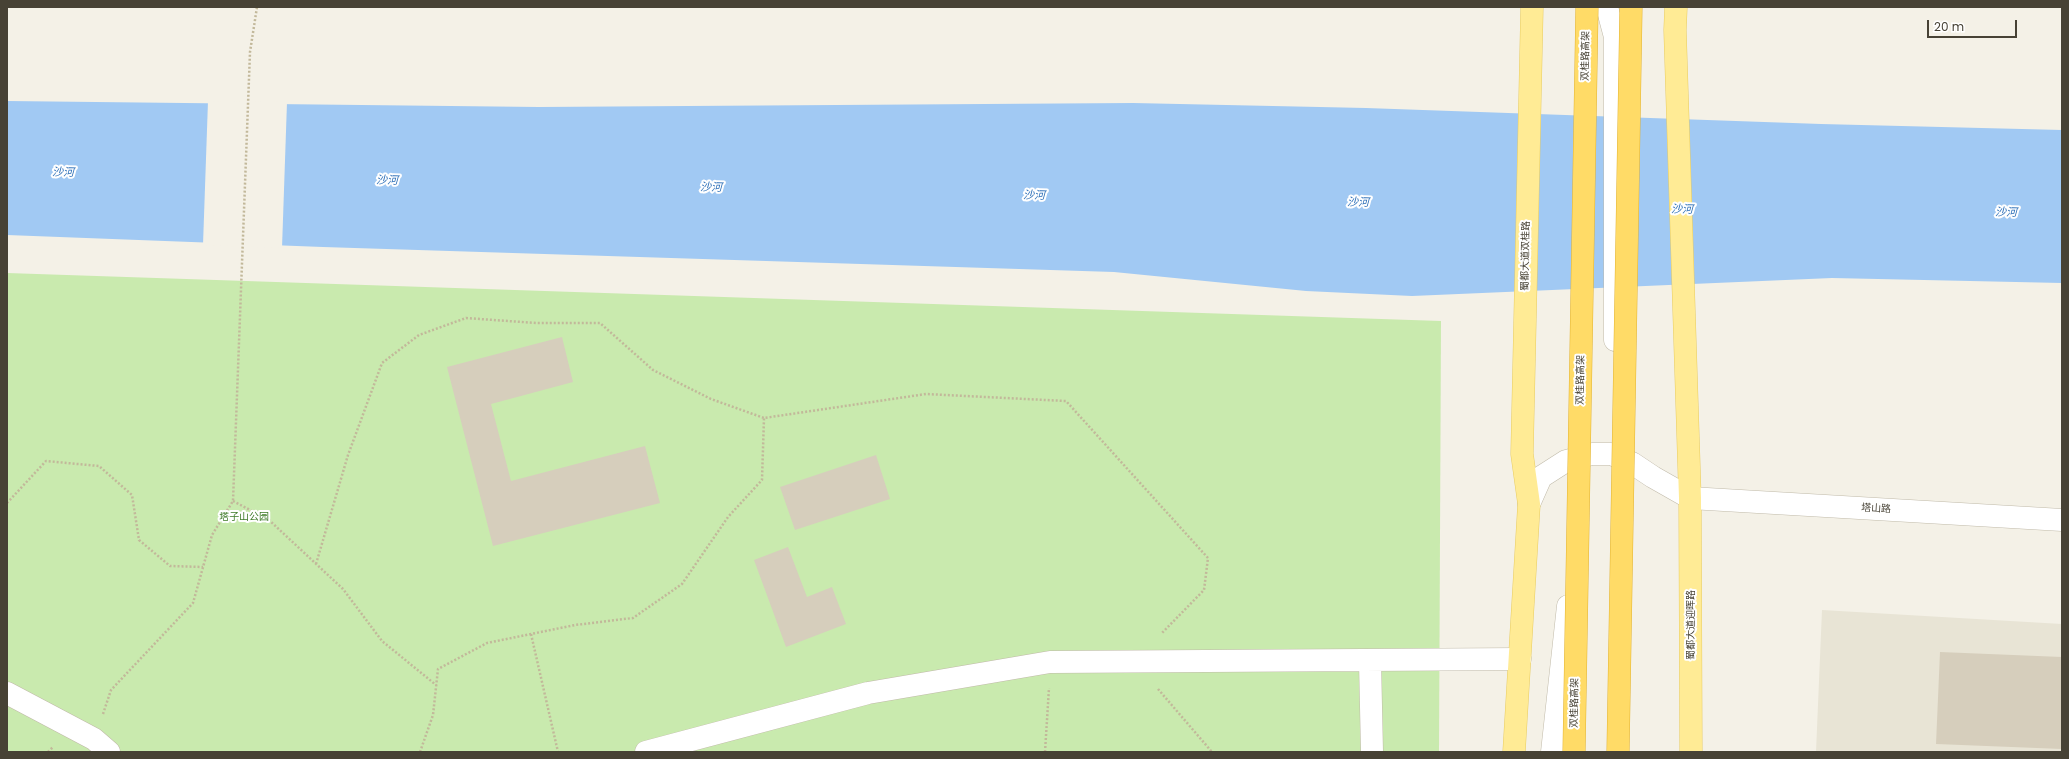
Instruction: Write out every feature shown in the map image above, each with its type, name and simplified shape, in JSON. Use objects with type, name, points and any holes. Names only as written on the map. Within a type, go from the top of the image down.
[{"type":"highway","name":"双桂路高架","points":[[1574,752],[1587,7]]},
{"type":"highway","points":[[1618,752],[1630,7]]},
{"type":"main road","points":[[1676,7],[1675,30],[1690,498]]},
{"type":"main road","name":"蜀都大道双桂路","points":[[1529,504],[1522,454],[1532,17]]},
{"type":"main road","name":"蜀都大道迎晖路","points":[[1690,498],[1691,752]]},
{"type":"main road","points":[[1514,752],[1529,504]]},
{"type":"street","points":[[1607,7],[1615,37],[1614,390],[1625,428],[1637,453],[1690,498]]},
{"type":"street","points":[[1529,504],[1541,477],[1566,461],[1592,454],[1611,454],[1632,463],[1690,498]]},
{"type":"street","name":"塔山路","points":[[1690,498],[2062,520]]},
{"type":"street","points":[[1552,752],[1579,507]]},
{"type":"street","points":[[646,752],[868,693],[1050,662],[1520,659]]},
{"type":"street","points":[[1370,661],[1372,752]]},
{"type":"street","points":[[7,693],[99,748]]},
{"type":"path","points":[[99,748],[111,690],[194,603],[212,535],[233,501],[250,52],[256,7]]},
{"type":"path","points":[[316,564],[348,455],[382,363],[419,335],[466,318],[536,323],[600,324],[653,370],[711,398],[764,418],[926,394],[1066,401],[1208,558],[1204,590],[1134,662],[1212,752]]},
{"type":"path","points":[[420,752],[433,715],[438,669],[487,643],[575,625],[633,618],[682,584],[728,517],[762,480],[764,418]]},
{"type":"path","points":[[7,503],[46,461],[99,466],[132,495],[139,540],[170,566],[203,567]]},
{"type":"path","points":[[233,501],[269,520],[343,589],[382,642],[436,685]]},
{"type":"path","points":[[531,634],[558,752]]},
{"type":"path","points":[[1045,752],[1050,662]]},
{"type":"shaded area","points":[[1822,610],[2062,624],[2062,752],[1816,752]]},
{"type":"green space","name":"塔子山公园","points":[[7,273],[1441,321],[1439,752],[7,752]]},
{"type":"water","name":"沙河","points":[[7,101],[539,107],[1133,103],[1366,108],[1821,124],[2062,130],[2062,283],[1832,278],[1412,296],[1306,291],[1114,272],[323,247],[7,235]]},
{"type":"pier","points":[[208,101],[287,102],[282,248],[203,245]]},
{"type":"building","points":[[562,337],[573,382],[491,404],[511,481],[645,446],[660,503],[493,546],[447,367]]},
{"type":"building","points":[[876,455],[890,499],[795,530],[780,487]]},
{"type":"building","points":[[788,547],[807,597],[832,587],[846,624],[786,647],[754,560]]},
{"type":"building","points":[[1940,652],[2062,657],[2062,749],[1936,744]]}]
